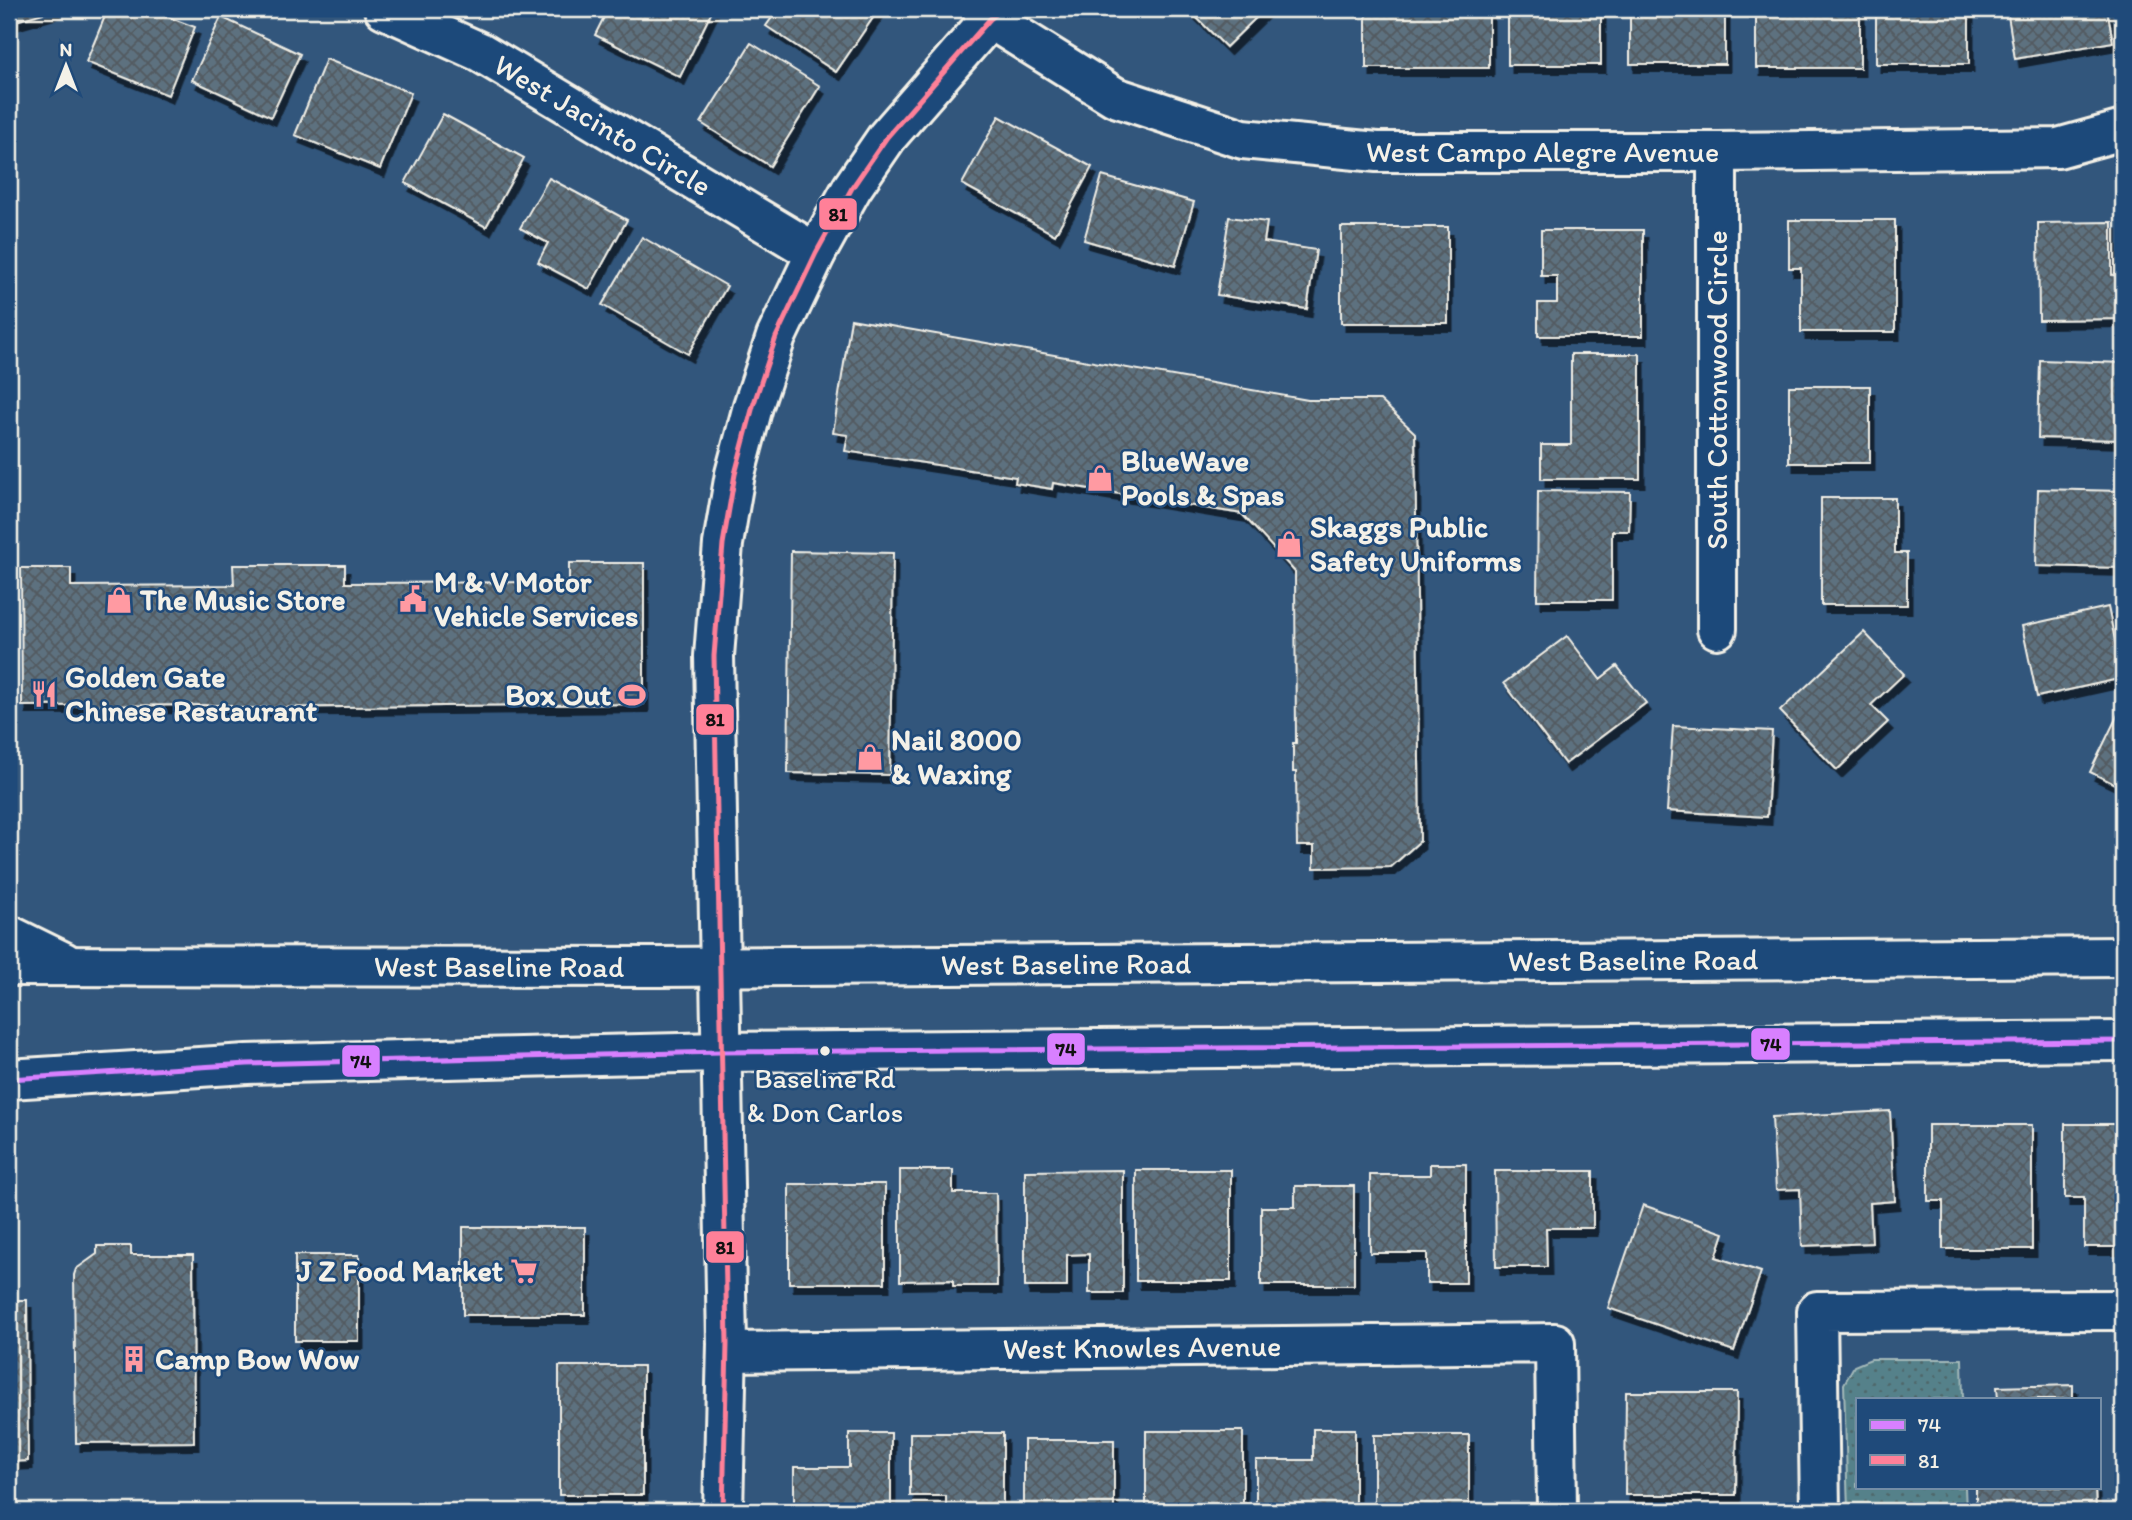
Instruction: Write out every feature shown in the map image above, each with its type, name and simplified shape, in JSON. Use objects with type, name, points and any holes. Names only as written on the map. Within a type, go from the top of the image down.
[{"type":"street","name":"West Jacinto Circle","points":[[384,9],[480,52],[816,253]]},
{"type":"street","points":[[723,1511],[727,1352],[715,656],[723,544],[735,474],[753,406],[776,337],[841,205],[887,137],[992,12]]},
{"type":"street","name":"West Campo Alegre Avenue","points":[[992,12],[1115,97],[1243,139],[1377,152],[1717,152],[2058,148],[2123,130]]},
{"type":"street","name":"South Cottonwood Circle","points":[[1717,152],[1717,629]]},
{"type":"street","points":[[9,935],[72,966]]},
{"type":"street","name":"West Baseline Road","points":[[9,967],[719,966],[2123,957]]},
{"type":"street","points":[[9,1079],[247,1063],[720,1052],[2123,1041]]},
{"type":"street","points":[[1820,1511],[1817,1311],[2123,1310]]},
{"type":"street","name":"West Knowles Avenue","points":[[727,1352],[1555,1343],[1557,1511]]},
{"type":"green space","points":[[1871,1359],[1962,1359],[1963,1398],[1856,1398],[1856,1488],[1965,1488],[1966,1511],[1848,1511],[1844,1384],[1854,1366]]},
{"type":"building","points":[[9,9],[57,9],[9,23]]},
{"type":"building","points":[[108,9],[147,9],[195,27],[168,95],[86,62]]},
{"type":"building","points":[[608,9],[713,9],[680,77],[595,35]]},
{"type":"building","points":[[778,9],[879,9],[836,72],[766,26]]},
{"type":"building","points":[[1188,9],[1263,9],[1264,10],[1226,47]]},
{"type":"building","points":[[1366,9],[1489,9],[1489,68],[1366,68]]},
{"type":"building","points":[[1508,9],[1601,9],[1601,65],[1508,65]]},
{"type":"building","points":[[1630,9],[1725,9],[1725,64],[1630,64]]},
{"type":"building","points":[[1756,9],[1860,9],[1860,68],[1756,68]]},
{"type":"building","points":[[1876,9],[1969,9],[1969,64],[1876,64]]},
{"type":"building","points":[[2007,9],[2107,9],[2113,42],[2015,59]]},
{"type":"building","points":[[221,17],[300,54],[271,117],[192,80]]},
{"type":"building","points":[[751,43],[820,86],[770,166],[701,123]]},
{"type":"building","points":[[326,59],[411,93],[380,169],[295,135]]},
{"type":"building","points":[[443,114],[524,158],[486,227],[405,183]]},
{"type":"building","points":[[999,116],[1092,167],[1055,235],[962,184]]},
{"type":"building","points":[[1102,176],[1194,202],[1175,266],[1084,240]]},
{"type":"building","points":[[549,178],[627,220],[589,289],[538,262],[548,243],[520,228]]},
{"type":"building","points":[[1229,217],[1267,222],[1264,242],[1316,250],[1307,309],[1217,295]]},
{"type":"building","points":[[1789,220],[1895,220],[1895,332],[1801,332],[1801,268],[1789,268]]},
{"type":"building","points":[[2112,222],[2112,275],[2123,274],[2123,319],[2039,320],[2038,223]]},
{"type":"building","points":[[1341,227],[1448,227],[1448,323],[1341,323]]},
{"type":"building","points":[[1541,230],[1643,230],[1643,336],[1538,336],[1538,303],[1557,303],[1557,276],[1541,276]]},
{"type":"building","points":[[642,237],[727,286],[688,354],[602,305]]},
{"type":"building","points":[[851,319],[1308,400],[1380,400],[1415,433],[1420,841],[1391,867],[1314,868],[1314,846],[1297,846],[1296,772],[1293,772],[1293,743],[1296,743],[1295,572],[1242,514],[1053,483],[1052,489],[1015,483],[1016,477],[845,451],[848,435],[833,433]]},
{"type":"building","points":[[1571,354],[1640,354],[1640,479],[1541,479],[1541,445],[1571,445]]},
{"type":"building","points":[[2040,360],[2123,363],[2123,440],[2038,438]]},
{"type":"building","points":[[1789,386],[1870,386],[1870,463],[1789,463]]},
{"type":"building","points":[[2038,489],[2123,491],[2122,568],[2036,566]]},
{"type":"building","points":[[1538,491],[1630,492],[1629,531],[1612,531],[1612,600],[1537,600]]},
{"type":"building","points":[[1821,498],[1895,498],[1895,553],[1907,553],[1907,605],[1821,605]]},
{"type":"building","points":[[791,551],[893,553],[890,775],[788,773]]},
{"type":"building","points":[[569,563],[644,563],[644,704],[231,708],[231,705],[22,706],[21,568],[71,568],[71,586],[234,585],[233,565],[345,565],[345,583],[569,582]]},
{"type":"building","points":[[2108,607],[2123,678],[2037,697],[2022,626]]},
{"type":"building","points":[[1864,632],[1904,674],[1871,705],[1888,722],[1837,770],[1780,711]]},
{"type":"building","points":[[1567,636],[1600,679],[1617,666],[1646,703],[1565,764],[1504,683]]},
{"type":"building","points":[[2123,707],[2123,788],[2090,772]]},
{"type":"building","points":[[1673,726],[1772,731],[1767,817],[1667,811]]},
{"type":"building","points":[[1890,1111],[1895,1201],[1870,1203],[1872,1243],[1802,1246],[1800,1189],[1776,1190],[1772,1117]]},
{"type":"building","points":[[2065,1124],[2123,1124],[2123,1247],[2084,1247],[2084,1198],[2065,1198]]},
{"type":"building","points":[[1928,1125],[2032,1125],[2032,1249],[1943,1249],[1943,1201],[1928,1201]]},
{"type":"building","points":[[1430,1164],[1466,1164],[1466,1283],[1427,1283],[1427,1253],[1370,1253],[1370,1175],[1430,1175]]},
{"type":"building","points":[[900,1170],[953,1170],[953,1193],[996,1193],[997,1286],[953,1286],[953,1280],[900,1281]]},
{"type":"building","points":[[1123,1170],[1123,1293],[1089,1293],[1089,1254],[1067,1255],[1067,1287],[1025,1287],[1025,1171]]},
{"type":"building","points":[[1136,1170],[1231,1170],[1231,1281],[1136,1281]]},
{"type":"building","points":[[1495,1171],[1593,1171],[1593,1228],[1546,1228],[1547,1267],[1496,1267]]},
{"type":"building","points":[[789,1184],[885,1184],[885,1283],[789,1283]]},
{"type":"building","points":[[1295,1186],[1354,1186],[1354,1285],[1261,1285],[1261,1207],[1295,1207]]},
{"type":"building","points":[[1643,1205],[1724,1233],[1716,1257],[1761,1272],[1734,1351],[1608,1308]]},
{"type":"building","name":"J Z Food Market","points":[[463,1227],[585,1227],[585,1315],[463,1315]]},
{"type":"building","name":"Camp Bow Wow","points":[[97,1246],[131,1246],[131,1255],[193,1255],[194,1442],[76,1443],[74,1275],[76,1269],[97,1254]]},
{"type":"building","points":[[295,1255],[359,1255],[359,1341],[295,1341]]},
{"type":"building","points":[[9,1300],[27,1300],[28,1461],[9,1462]]},
{"type":"building","points":[[559,1366],[643,1366],[643,1495],[559,1495]]},
{"type":"building","points":[[2073,1385],[2073,1398],[1998,1398],[1997,1387]]},
{"type":"building","points":[[1626,1392],[1737,1392],[1736,1495],[1625,1495]]},
{"type":"building","points":[[1313,1429],[1355,1429],[1355,1511],[1256,1511],[1256,1460],[1313,1460]]},
{"type":"building","points":[[1146,1431],[1243,1431],[1243,1511],[1146,1511]]},
{"type":"building","points":[[849,1433],[891,1433],[891,1511],[794,1511],[794,1467],[849,1467]]},
{"type":"building","points":[[910,1433],[1003,1433],[1003,1511],[946,1511],[946,1496],[910,1496]]},
{"type":"building","points":[[1374,1435],[1469,1435],[1469,1511],[1374,1511]]},
{"type":"building","points":[[2117,1435],[2123,1435],[2123,1509],[2117,1509]]},
{"type":"building","points":[[1024,1440],[1114,1440],[1114,1510],[1024,1511]]},
{"type":"building","points":[[1976,1488],[2095,1488],[2096,1511],[1976,1511]]},
{"type":"transit line","name":"81","points":[[723,1511],[727,1344],[714,656],[723,544],[735,474],[753,406],[776,337],[816,253],[852,188],[887,137],[990,19],[1002,9]]},
{"type":"transit line","name":"74","points":[[9,1079],[247,1064],[720,1052],[2123,1041]]},
{"type":"place","name":"BlueWave Pools & Spas","points":[[1100,478]]},
{"type":"place","name":"Skaggs Public Safety Uniforms","points":[[1289,544]]},
{"type":"place","name":"M & V Motor Vehicle Services","points":[[413,599]]},
{"type":"place","name":"The Music Store","points":[[119,600]]},
{"type":"place","name":"Golden Gate Chinese Restaurant","points":[[44,694]]},
{"type":"place","name":"Box Out","points":[[632,695]]},
{"type":"place","name":"Nail 8000 & Waxing","points":[[870,757]]},
{"type":"place","name":"Baseline Rd & Don Carlos","points":[[825,1051]]},
{"type":"place","name":"J Z Food Market","points":[[524,1271]]},
{"type":"place","name":"Camp Bow Wow","points":[[134,1359]]}]
